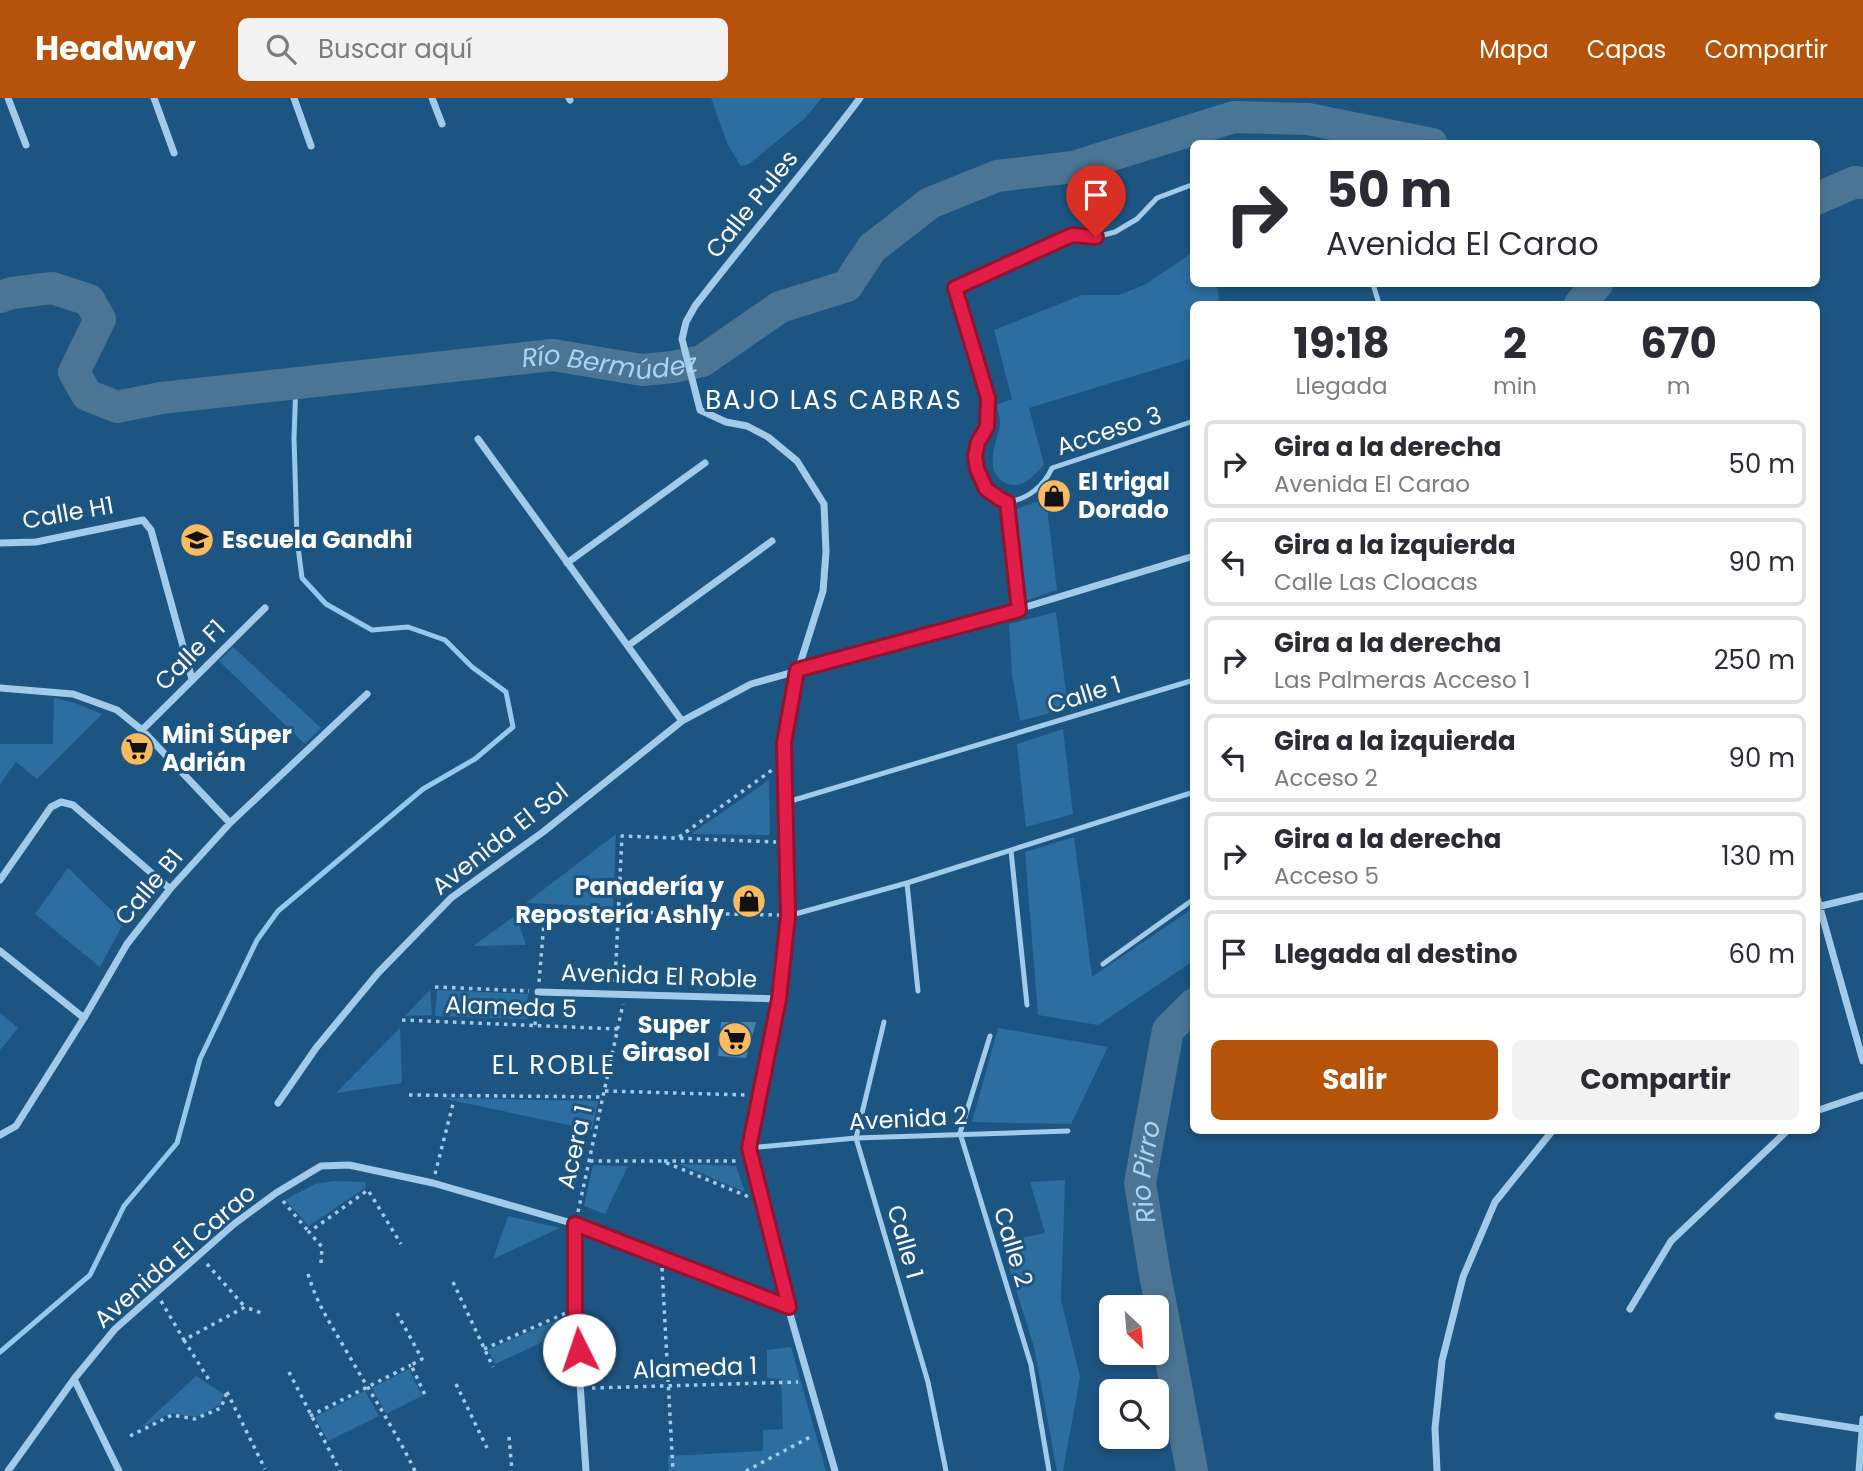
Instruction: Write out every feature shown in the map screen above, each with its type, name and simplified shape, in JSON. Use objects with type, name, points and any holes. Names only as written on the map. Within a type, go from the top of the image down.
[{"type":"street","points":[[8,98],[26,145]]},
{"type":"street","points":[[154,98],[174,153]]},
{"type":"street","points":[[294,98],[311,146]]},
{"type":"street","points":[[432,98],[442,124]]},
{"type":"street","name":"Calle Pules","points":[[797,670],[823,591],[826,552],[824,504],[797,461],[768,437],[747,426],[713,417],[700,410],[682,339],[686,322],[695,306],[860,98]]},
{"type":"street","points":[[478,439],[682,721]]},
{"type":"street","points":[[567,563],[705,463]]},
{"type":"street","name":"Calle H1","points":[[0,543],[36,542],[143,520],[151,530],[192,679]]},
{"type":"street","points":[[629,645],[772,541]]},
{"type":"street","name":"Avenida El Sol","points":[[278,1103],[316,1048],[378,973],[451,898],[543,832],[682,721],[751,684],[1019,610],[1190,557]]},
{"type":"street","name":"Calle F1","points":[[142,730],[265,608]]},
{"type":"street","points":[[797,670],[784,743],[788,916],[779,999],[749,1148],[789,1307],[835,1471]]},
{"type":"street","points":[[0,688],[73,694],[117,710],[142,730],[230,823]]},
{"type":"street","name":"Calle B1","points":[[0,1135],[16,1126],[127,944],[170,889],[230,823],[367,694]]},
{"type":"street","points":[[0,880],[51,807],[61,802],[74,805],[170,889]]},
{"type":"street","points":[[1820,906],[1863,896]]},
{"type":"street","points":[[1820,910],[1863,1061]]},
{"type":"street","points":[[0,951],[84,1018]]},
{"type":"street","name":"Avenida El Roble","points":[[538,992],[779,999]]},
{"type":"street","points":[[1820,1110],[1863,1095]]},
{"type":"street","points":[[1437,1471],[1436,1428],[1442,1361],[1463,1277],[1495,1202],[1550,1134]]},
{"type":"street","points":[[1630,1309],[1671,1241],[1784,1134]]},
{"type":"street","name":"Avenida El Carao","points":[[8,1471],[74,1378],[115,1329],[234,1224],[276,1193],[321,1166],[349,1165],[433,1183],[575,1224],[789,1307]]},
{"type":"street","points":[[575,1224],[575,1309],[586,1471]]},
{"type":"street","points":[[74,1378],[119,1471]]},
{"type":"street","points":[[1778,1416],[1861,1429]]},
{"type":"street","points":[[1859,1471],[1863,1419]]},
{"type":"lane","points":[[1019,610],[1007,502],[986,489],[977,469],[975,456],[978,442],[987,427],[988,398],[955,288],[1072,235],[1096,237],[1115,232],[1137,219],[1157,198],[1190,186]]},
{"type":"lane","name":"Acceso 3","points":[[1007,502],[1035,491],[1048,477],[1052,468],[1190,422]]},
{"type":"lane","name":"Calle 1","points":[[784,803],[1190,681]]},
{"type":"lane","points":[[788,916],[907,883],[1190,793]]},
{"type":"lane","points":[[1011,851],[1027,1005]]},
{"type":"lane","points":[[907,883],[918,992]]},
{"type":"lane","points":[[1103,964],[1190,902]]},
{"type":"lane","points":[[856,1138],[884,1022]]},
{"type":"lane","points":[[960,1133],[990,1036]]},
{"type":"lane","name":"Avenida 2","points":[[749,1148],[856,1138],[1068,1131]]},
{"type":"lane","name":"Calle 2","points":[[960,1133],[1031,1365],[1049,1471]]},
{"type":"lane","name":"Calle 1","points":[[856,1138],[928,1382],[946,1471]]},
{"type":"path","points":[[677,838],[784,762]]},
{"type":"path","points":[[614,994],[622,836],[785,842]]},
{"type":"path","points":[[522,910],[788,916]]},
{"type":"path","points":[[535,1025],[545,911]]},
{"type":"path","points":[[435,987],[538,992]]},
{"type":"path","name":"Acera 1","points":[[575,1224],[606,1091],[624,995]]},
{"type":"path","name":"Alameda 5","points":[[402,1020],[618,1030]]},
{"type":"path","points":[[606,1091],[760,1096]]},
{"type":"path","points":[[408,1094],[604,1097]]},
{"type":"path","points":[[433,1183],[453,1104]]},
{"type":"path","points":[[590,1161],[753,1161]]},
{"type":"path","points":[[662,1161],[763,1203]]},
{"type":"path","points":[[309,1232],[368,1190],[401,1244]]},
{"type":"path","points":[[276,1193],[322,1247],[321,1263]]},
{"type":"path","points":[[199,1256],[245,1307],[264,1314]]},
{"type":"path","points":[[662,1259],[673,1471]]},
{"type":"path","points":[[309,1274],[321,1310],[397,1435],[415,1471]]},
{"type":"path","points":[[453,1282],[493,1367]]},
{"type":"path","points":[[157,1294],[209,1380]]},
{"type":"path","points":[[184,1340],[245,1307]]},
{"type":"path","points":[[484,1349],[575,1309]]},
{"type":"path","points":[[310,1416],[422,1359],[397,1313]]},
{"type":"path","points":[[411,1365],[426,1397]]},
{"type":"path","points":[[289,1372],[340,1471]]},
{"type":"path","name":"Alameda 1","points":[[581,1389],[810,1382]]},
{"type":"path","points":[[456,1384],[487,1448]]},
{"type":"path","points":[[130,1436],[172,1415],[195,1419],[221,1408],[228,1392],[265,1469]]},
{"type":"path","points":[[746,1471],[757,1469],[823,1430]]},
{"type":"path","points":[[509,1437],[512,1471]]},
{"type":"shaded area","points":[[711,98],[822,98],[804,119],[749,164],[741,166],[728,145]]},
{"type":"shaded area","points":[[1190,254],[1190,287],[1217,287],[1219,301],[1190,301],[1190,359],[1029,408],[1044,465],[1019,485],[1008,484],[1000,479],[993,466],[1000,423],[996,405],[1012,399],[994,330],[1082,295],[1119,295],[1146,284]]},
{"type":"shaded area","points":[[1046,499],[1057,590],[1025,601],[1013,510]]},
{"type":"shaded area","points":[[1056,612],[1068,708],[1020,721],[1012,675],[1009,624]]},
{"type":"shaded area","points":[[233,647],[321,728],[305,744],[219,661]]},
{"type":"shaded area","points":[[54,698],[102,714],[37,779],[16,762],[0,784],[0,744],[53,744]]},
{"type":"shaded area","points":[[1063,729],[1073,814],[1026,827],[1017,744]]},
{"type":"shaded area","points":[[769,780],[770,835],[691,834]]},
{"type":"shaded area","points":[[616,834],[613,907],[526,903]]},
{"type":"shaded area","points":[[1074,837],[1092,977],[1190,910],[1190,963],[1098,1025],[1038,1015],[1025,852]]},
{"type":"shaded area","points":[[68,868],[124,922],[100,967],[35,914]]},
{"type":"shaded area","points":[[516,915],[526,945],[473,946]]},
{"type":"shaded area","points":[[430,990],[432,1015],[405,1016]]},
{"type":"shaded area","points":[[437,990],[528,994],[527,1019],[435,1016]]},
{"type":"shaded area","points":[[0,1013],[18,1028],[0,1050]]},
{"type":"shaded area","points":[[400,1028],[402,1083],[336,1093]]},
{"type":"shaded area","points":[[998,1028],[1108,1047],[1071,1124],[972,1122]]},
{"type":"shaded area","points":[[441,1098],[598,1101],[592,1130]]},
{"type":"shaded area","points":[[679,1164],[736,1166],[745,1192]]},
{"type":"shaded area","points":[[593,1165],[628,1166],[605,1214],[584,1206]]},
{"type":"shaded area","points":[[1065,1180],[1061,1300],[1080,1377],[1063,1471],[1057,1471],[1034,1347],[1001,1242],[1045,1233],[1030,1182]]},
{"type":"shaded area","points":[[333,1181],[365,1182],[366,1187],[309,1226],[285,1200],[315,1184]]},
{"type":"shaded area","points":[[508,1216],[560,1228],[493,1259]]},
{"type":"shaded area","points":[[570,1314],[571,1329],[495,1364],[488,1350]]},
{"type":"shaded area","points":[[791,1347],[826,1471],[669,1471],[668,1456],[763,1451],[763,1430],[783,1429],[781,1379],[767,1378],[767,1350]]},
{"type":"shaded area","points":[[409,1369],[422,1396],[386,1414],[372,1388]]},
{"type":"shaded area","points":[[196,1376],[224,1394],[220,1405],[196,1417],[171,1413],[140,1428]]},
{"type":"shaded area","points":[[365,1391],[379,1416],[328,1441],[315,1417]]},
{"type":"building","name":"Super Girasol","points":[[721,1022],[756,1022],[746,1058],[718,1056]]},
{"type":"waterway","name":"Río Bermúdez","points":[[0,297],[52,288],[89,300],[100,319],[74,372],[87,395],[117,407],[161,398],[553,355],[642,370],[673,367],[702,361],[780,307],[847,286],[872,248],[930,203],[997,176],[1073,167],[1234,117],[1308,119],[1412,140]]},
{"type":"waterway","name":"Río Bermúdez","points":[[1820,197],[1855,182],[1863,183]]},
{"type":"waterway","name":"Rio Pirro","points":[[1583,301],[1594,287]]},
{"type":"waterway","points":[[0,1352],[90,1275],[124,1206],[177,1143],[200,1059],[257,940],[278,911],[423,789],[475,759],[513,727],[506,692],[472,667],[445,640],[408,627],[372,630],[326,604],[302,578],[297,539],[294,438],[296,382]]},
{"type":"waterway","name":"Rio Pirro","points":[[1190,1008],[1168,1030],[1140,1183],[1192,1471]]},
{"type":"place","name":"El trigal Dorado","points":[[1054,496]]},
{"type":"place","name":"Escuela Gandhi","points":[[197,540]]},
{"type":"place","name":"Mini Súper Adrián","points":[[137,749]]},
{"type":"place","name":"Panadería y Repostería Ashly","points":[[749,901]]},
{"type":"place","name":"Super Girasol","points":[[735,1039]]},
{"type":"district","name":"BAJO LAS CABRAS","points":[[834,400]]},
{"type":"district","name":"EL ROBLE","points":[[554,1065]]},
{"type":"route","points":[[579,1350],[575,1309],[575,1224],[789,1307],[749,1148],[779,999],[788,916],[784,743],[797,670],[1019,610],[1007,502],[986,489],[977,469],[975,456],[978,442],[987,427],[988,398],[955,288],[1072,235],[1096,237]]}]
